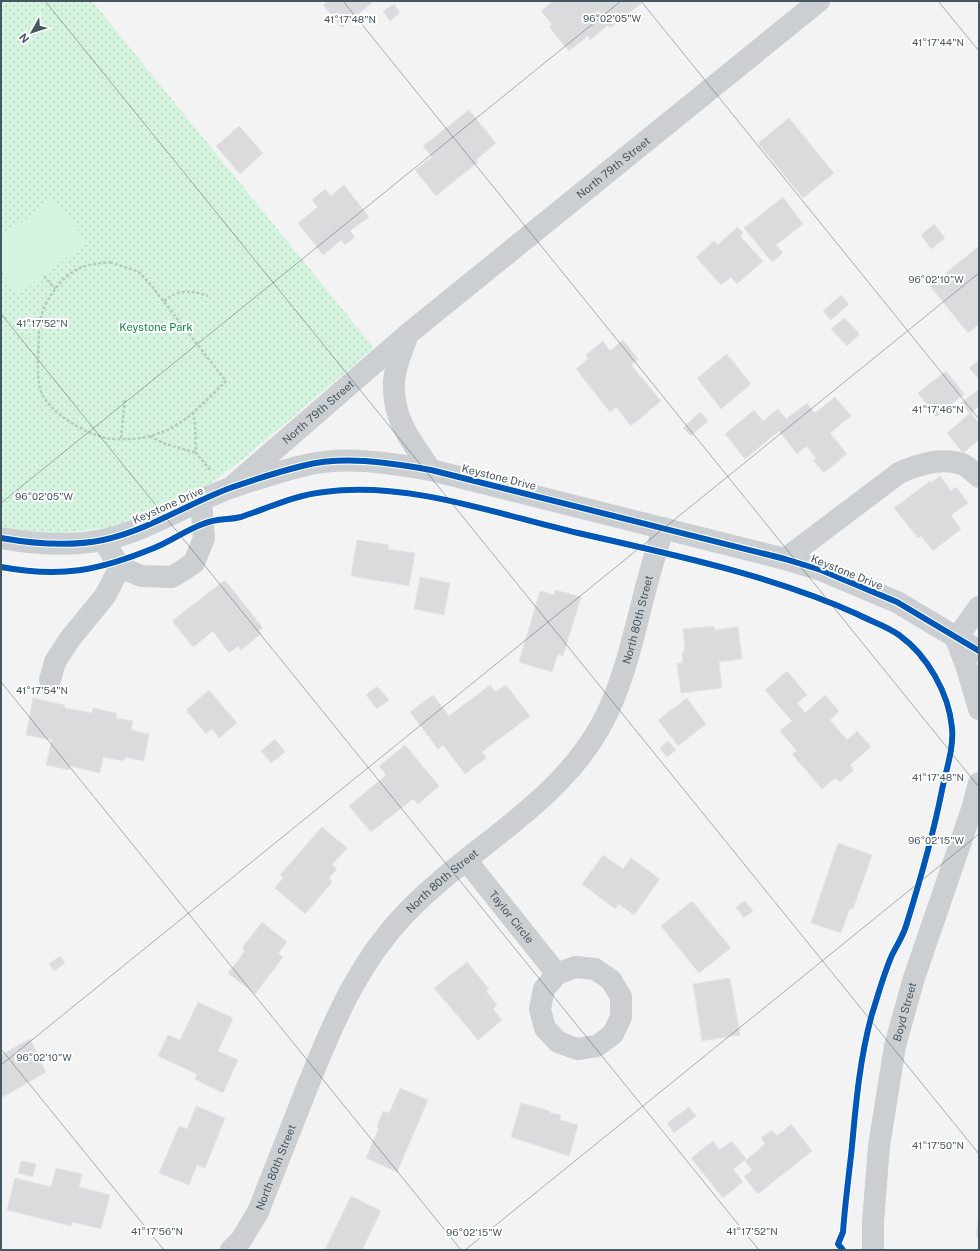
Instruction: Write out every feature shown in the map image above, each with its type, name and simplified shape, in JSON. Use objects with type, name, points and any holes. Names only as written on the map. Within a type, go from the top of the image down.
[{"type":"street","name":"North 79th Street","points":[[227,489],[408,334],[819,1]]},
{"type":"street","points":[[408,334],[394,380],[395,403],[404,432],[432,470]]},
{"type":"street","points":[[785,559],[899,473],[920,463],[943,461],[962,464],[979,477]]},
{"type":"street","name":"Keystone Drive","points":[[1,538],[52,545],[78,544],[103,540],[155,523],[227,489],[303,466],[330,462],[378,462],[432,470],[785,559],[821,570],[897,602],[956,639],[979,651]]},
{"type":"street","points":[[103,540],[120,568],[141,576],[172,577],[194,563],[204,538],[201,501]]},
{"type":"street","name":"North 80th Street","points":[[231,1250],[241,1240],[258,1212],[333,1022],[358,974],[380,942],[406,913],[466,860],[526,813],[553,789],[577,761],[600,728],[620,681],[654,555],[664,528]]},
{"type":"street","points":[[50,680],[55,662],[69,640],[105,596],[120,568]]},
{"type":"street","points":[[979,607],[956,639],[966,665],[979,709]]},
{"type":"street","name":"Boyd Street","points":[[873,1250],[873,1222],[879,1146],[895,1046],[913,981],[973,806],[979,783]]},
{"type":"street","name":"Taylor Circle","points":[[466,860],[557,974]]},
{"type":"path","points":[[110,262],[138,272],[164,301],[226,381],[193,412],[163,432],[141,438],[106,438],[81,428],[58,413],[44,399],[38,381],[40,321],[46,303],[55,289],[70,273],[80,268],[110,262]]},
{"type":"path","points":[[44,276],[55,289]]},
{"type":"path","points":[[164,301],[170,296],[184,290],[193,291],[208,296]]},
{"type":"path","points":[[121,438],[125,398]]},
{"type":"path","points":[[193,412],[196,454]]},
{"type":"path","points":[[149,436],[163,443],[196,454],[227,489]]},
{"type":"green space","name":"Keystone Park","points":[[1,1],[92,1],[374,348],[243,459],[208,486],[175,506],[111,527],[60,533],[14,530],[1,526]]},
{"type":"green space","points":[[51,200],[60,207],[87,242],[19,294],[1,271],[1,238]]},
{"type":"building","points":[[328,1],[374,1],[342,28],[323,5]]},
{"type":"building","points":[[550,1],[644,1],[610,28],[608,25],[590,40],[588,36],[569,51],[549,27],[552,24],[541,11],[551,3]]},
{"type":"building","points":[[394,4],[400,13],[390,21],[383,11]]},
{"type":"building","points":[[469,110],[496,143],[476,160],[478,162],[436,196],[415,170],[432,157],[423,146]]},
{"type":"building","points":[[789,118],[834,173],[803,198],[758,143]]},
{"type":"building","points":[[239,126],[263,153],[240,174],[216,146]]},
{"type":"building","points":[[344,185],[369,217],[350,231],[355,237],[345,245],[341,240],[323,255],[298,223],[318,207],[312,200],[325,189],[331,196]]},
{"type":"building","points":[[783,197],[803,224],[776,245],[783,253],[772,262],[744,228]]},
{"type":"building","points":[[934,224],[945,238],[931,249],[921,235]]},
{"type":"building","points":[[737,227],[743,233],[740,236],[763,261],[737,284],[731,277],[721,285],[696,257],[714,241],[718,245]]},
{"type":"building","points":[[979,246],[979,324],[968,333],[930,286]]},
{"type":"building","points":[[841,295],[849,304],[831,320],[823,311]]},
{"type":"building","points":[[844,318],[860,334],[847,346],[831,329]]},
{"type":"building","points":[[623,340],[638,359],[631,365],[661,401],[631,426],[616,407],[610,412],[576,369],[588,359],[586,355],[603,341],[610,351]]},
{"type":"building","points":[[727,354],[751,384],[721,409],[697,378]]},
{"type":"building","points":[[979,360],[979,379],[969,368]]},
{"type":"building","points":[[946,371],[964,394],[936,417],[918,393]]},
{"type":"building","points":[[979,389],[979,406],[971,413],[979,423],[979,440],[963,453],[947,433],[970,413],[961,403]]},
{"type":"building","points":[[835,397],[851,416],[830,433],[847,454],[824,473],[813,460],[816,458],[807,446],[797,454],[779,431],[745,459],[725,434],[754,410],[763,421],[778,409],[786,419],[807,403],[815,413]]},
{"type":"building","points":[[700,412],[708,421],[691,436],[683,428]]},
{"type":"building","points":[[940,476],[951,491],[956,487],[968,503],[951,515],[961,529],[933,551],[921,536],[918,538],[894,508],[930,481],[931,483]]},
{"type":"building","points":[[357,540],[389,545],[388,549],[415,553],[409,586],[351,576]]},
{"type":"building","points":[[420,577],[450,583],[444,615],[414,609]]},
{"type":"building","points":[[225,580],[263,628],[259,631],[261,634],[241,650],[238,646],[229,653],[213,631],[193,647],[172,621]]},
{"type":"building","points":[[555,590],[581,597],[563,656],[558,654],[552,672],[519,662],[540,591],[554,595]]},
{"type":"building","points":[[714,626],[715,630],[738,627],[742,659],[719,662],[722,688],[681,693],[677,663],[683,663],[682,651],[685,651],[683,629]]},
{"type":"building","points":[[787,671],[807,695],[797,703],[805,713],[825,695],[839,711],[830,720],[847,740],[857,731],[871,747],[850,765],[854,770],[840,782],[835,778],[822,789],[792,754],[797,751],[780,731],[792,721],[765,690]]},
{"type":"building","points":[[490,685],[495,692],[506,685],[530,716],[482,752],[486,758],[465,774],[443,745],[438,749],[410,712],[433,695],[449,716]]},
{"type":"building","points":[[377,686],[389,700],[377,709],[366,695]]},
{"type":"building","points":[[209,690],[237,723],[219,738],[212,729],[206,734],[186,710]]},
{"type":"building","points":[[33,698],[65,705],[64,708],[92,713],[93,708],[117,713],[116,718],[133,721],[131,730],[149,734],[144,761],[125,757],[124,761],[103,757],[100,773],[70,766],[69,770],[46,765],[52,740],[26,735]]},
{"type":"building","points":[[687,698],[706,724],[678,746],[658,720]]},
{"type":"building","points":[[275,739],[285,752],[271,763],[261,751]]},
{"type":"building","points":[[668,741],[676,750],[667,757],[660,748]]},
{"type":"building","points":[[405,745],[439,786],[418,804],[413,799],[371,832],[349,806],[386,775],[379,766]]},
{"type":"building","points":[[322,827],[347,848],[332,865],[337,869],[329,878],[332,882],[305,914],[275,888],[283,878],[280,875]]},
{"type":"building","points":[[838,843],[872,855],[853,909],[850,908],[841,933],[811,923]]},
{"type":"building","points":[[603,855],[623,869],[631,858],[660,879],[634,915],[619,904],[615,909],[582,884]]},
{"type":"building","points":[[692,901],[731,948],[699,973],[661,926]]},
{"type":"building","points":[[745,901],[753,911],[744,918],[736,907]]},
{"type":"building","points":[[262,922],[287,942],[278,953],[283,957],[255,994],[228,973],[245,951],[242,948]]},
{"type":"building","points":[[60,956],[65,963],[54,971],[49,964]]},
{"type":"building","points":[[467,962],[489,989],[486,991],[497,1005],[493,1009],[502,1020],[478,1040],[434,988]]},
{"type":"building","points":[[730,978],[740,1035],[702,1041],[693,984]]},
{"type":"building","points":[[198,1002],[233,1018],[218,1051],[238,1060],[223,1093],[195,1079],[197,1074],[158,1056],[168,1035],[180,1040]]},
{"type":"building","points":[[30,1039],[46,1072],[1,1098],[1,1055]]},
{"type":"building","points":[[400,1088],[428,1100],[397,1172],[366,1158],[379,1128],[377,1127],[383,1111],[389,1113]]},
{"type":"building","points":[[521,1103],[550,1111],[550,1113],[561,1115],[560,1120],[578,1125],[569,1156],[511,1137]]},
{"type":"building","points":[[196,1106],[225,1118],[205,1168],[197,1165],[189,1185],[159,1173],[179,1126],[187,1129]]},
{"type":"building","points":[[689,1107],[696,1116],[674,1133],[667,1123]]},
{"type":"building","points":[[791,1124],[812,1151],[758,1194],[744,1177],[752,1170],[745,1161],[765,1144],[761,1138],[772,1130],[777,1136]]},
{"type":"building","points":[[713,1141],[720,1150],[732,1141],[746,1159],[733,1169],[743,1182],[723,1198],[691,1158]]},
{"type":"building","points":[[21,1161],[36,1164],[33,1177],[18,1173]]},
{"type":"building","points":[[56,1168],[82,1174],[79,1187],[110,1195],[101,1229],[72,1222],[71,1226],[7,1210],[15,1178],[51,1187]]},
{"type":"building","points":[[351,1196],[381,1211],[362,1250],[325,1250]]},
{"type":"building","points":[[979,1209],[979,1237],[976,1237]]},
{"type":"cycle path","points":[[1,538],[52,544],[103,540],[136,530],[214,494],[257,479],[318,463],[334,461],[367,461],[431,470],[785,559],[821,570],[897,602],[979,651]]},
{"type":"cycle path","points":[[1,567],[42,572],[61,572],[97,567],[134,556],[154,548],[208,522],[241,517],[303,496],[324,492],[356,490],[388,491],[452,501],[755,577],[824,600],[857,614],[884,626],[909,643],[927,664],[941,688],[950,715],[952,743],[935,824],[905,930],[886,969],[868,1030],[861,1063],[843,1232],[838,1244],[843,1250]]}]
